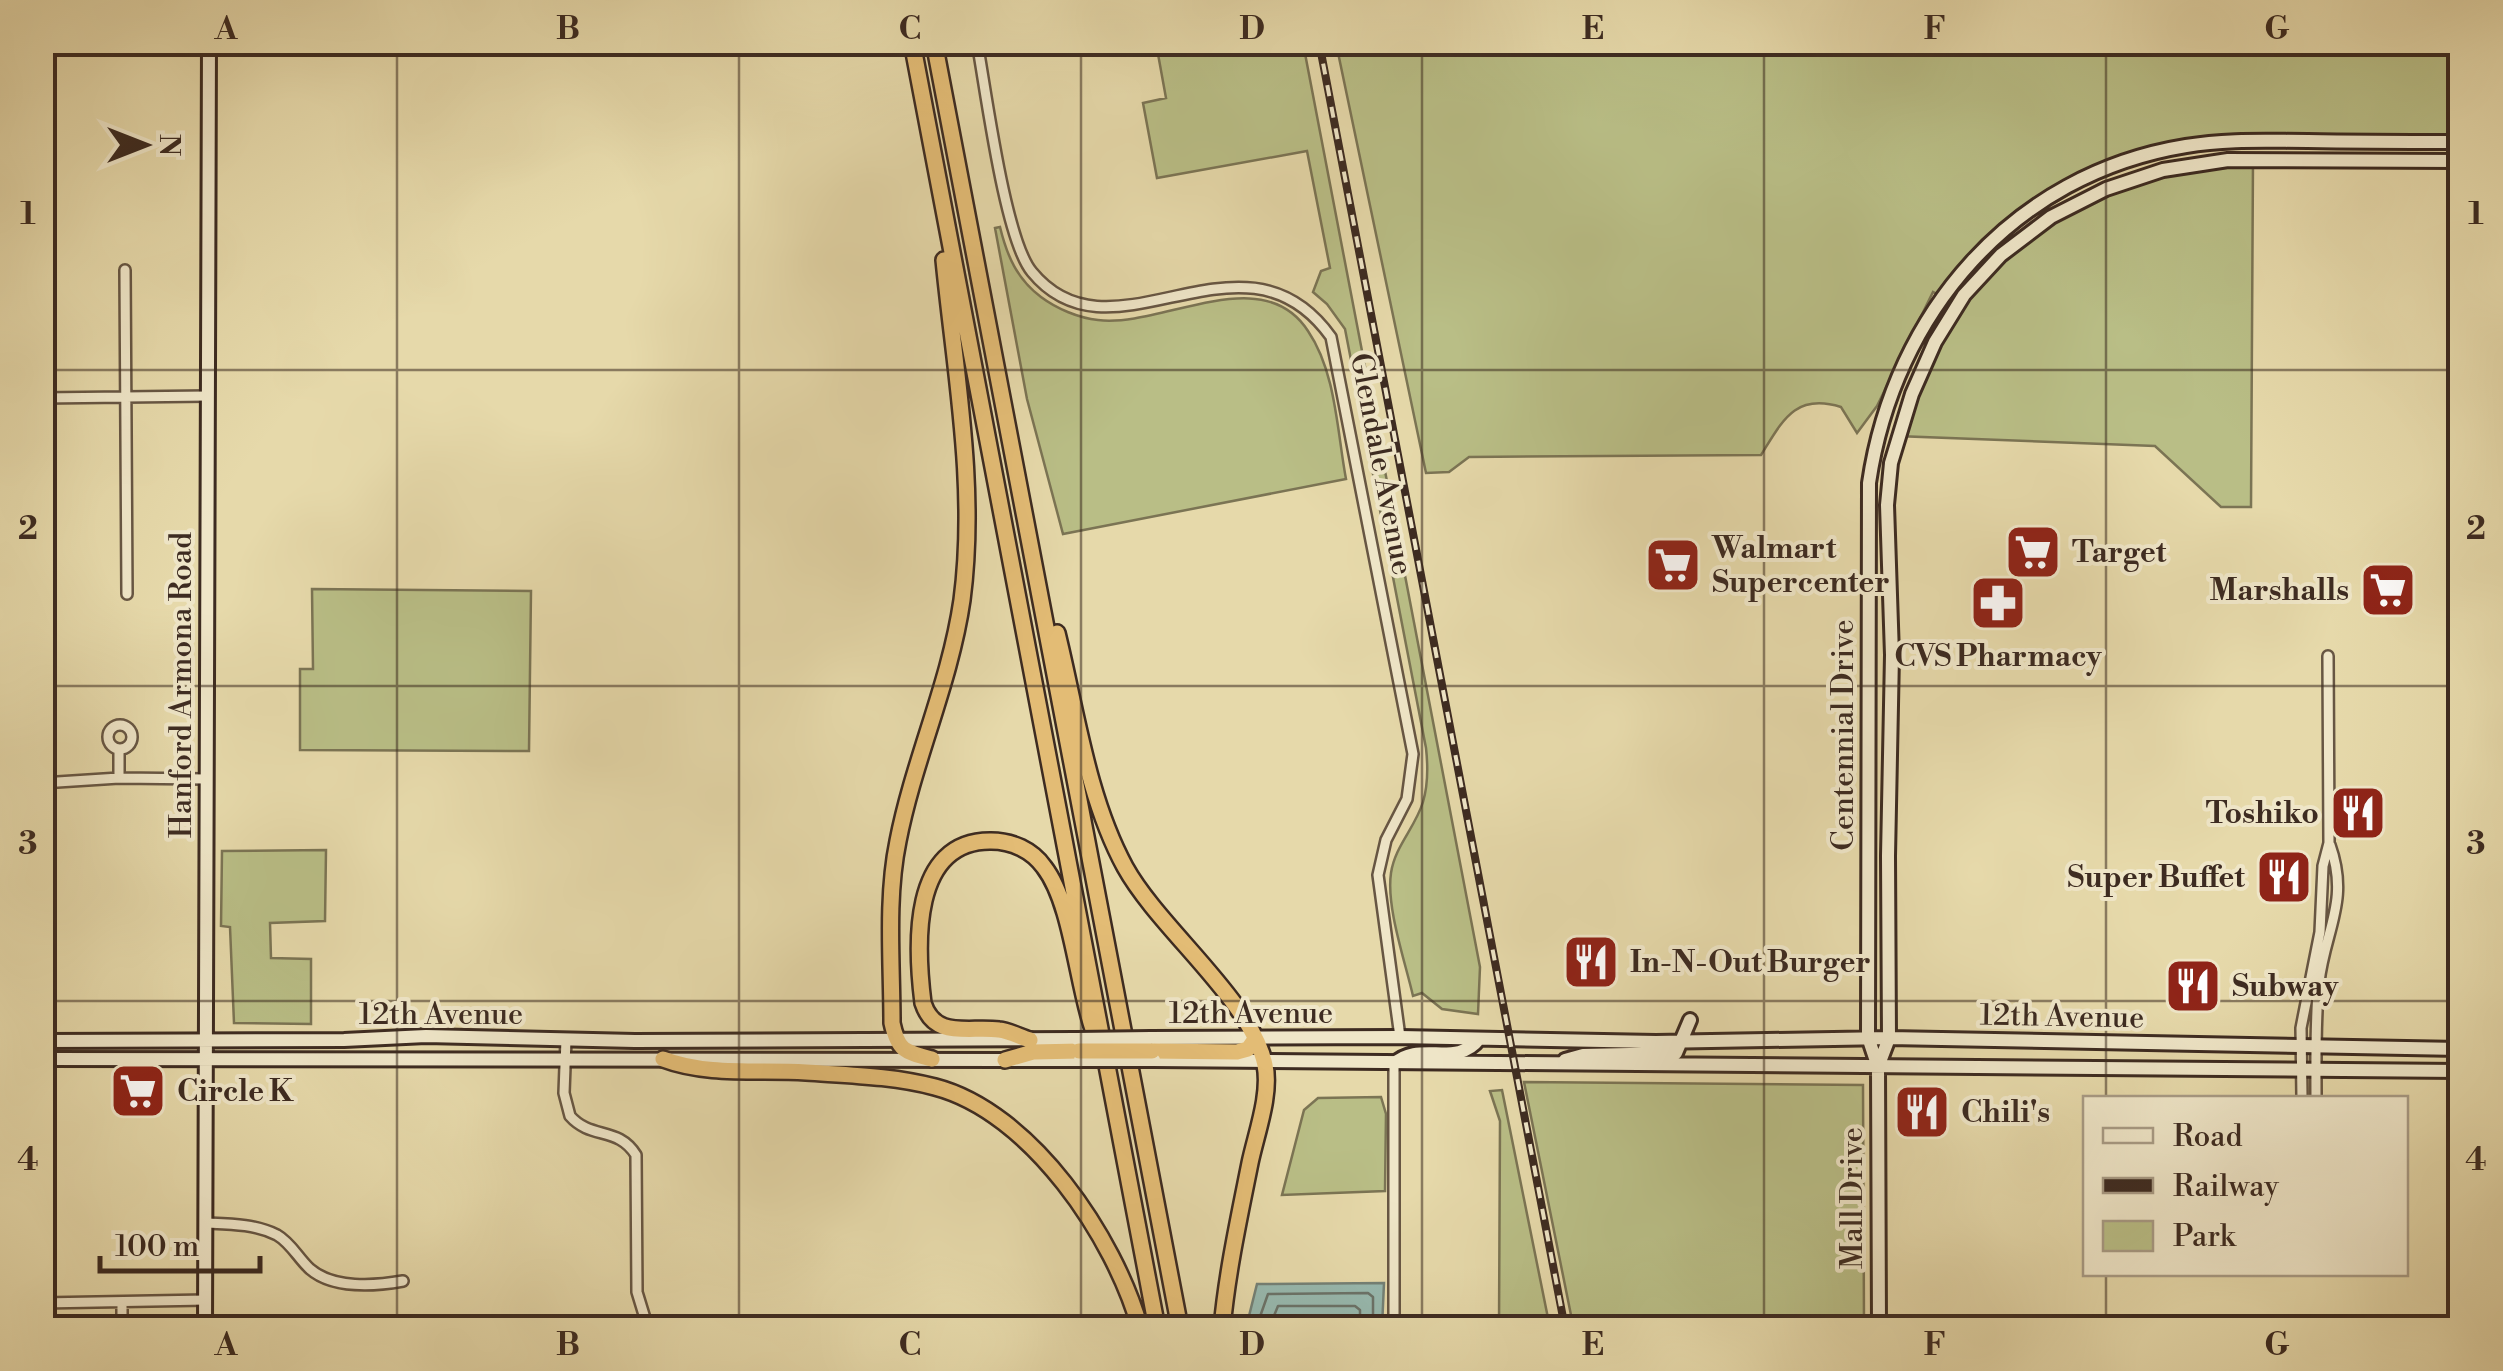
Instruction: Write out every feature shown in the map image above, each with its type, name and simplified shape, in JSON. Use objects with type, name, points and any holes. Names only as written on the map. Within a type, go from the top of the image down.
[{"type":"highway","points":[[912,42],[1158,1328]]},
{"type":"highway","points":[[934,42],[1180,1328]]},
{"type":"highway","points":[[932,1060],[901,1048],[892,1020],[896,855],[948,672],[962,599],[966,545],[962,434],[938,181]]},
{"type":"highway","points":[[1015,458],[1097,798],[1110,834],[1140,891],[1244,1018],[1265,1063],[1266,1086],[1238,1220],[1222,1328]]},
{"type":"highway","points":[[1030,1040],[1000,1030],[949,1030],[926,1013],[921,988],[924,892],[942,861],[970,844],[990,841],[1018,846],[1037,858],[1050,876],[1065,918],[1083,1002],[1110,1076]]},
{"type":"highway","points":[[1006,1060],[1033,1052],[1079,1050],[1238,1052],[1248,1049],[1255,1039]]},
{"type":"highway","points":[[663,1060],[690,1069],[786,1071],[902,1081],[935,1087],[974,1102],[1026,1139],[1086,1216],[1116,1265],[1140,1328]]},
{"type":"main road","name":"Hanford Armona Road","points":[[205,1328],[208,42]]},
{"type":"main road","name":"Centennial Drive","points":[[1868,1037],[1870,483],[1890,395],[1921,327],[1941,296],[1991,241],[2051,196],[2083,178],[2146,154],[2258,141],[2460,142]]},
{"type":"main road","points":[[2092,196],[2116,172],[2180,154],[2189,146]]},
{"type":"main road","name":"Centennial Drive","points":[[1889,1038],[1892,655],[1886,506],[1891,463],[1912,394],[1934,342],[1964,295],[2023,237],[2051,217],[2092,196],[2163,170],[2201,162],[2460,161]]},
{"type":"main road","points":[[1558,1064],[1583,1055],[1676,1053],[1690,1020]]},
{"type":"main road","name":"12th Avenue","points":[[42,1041],[426,1036],[1030,1040],[1079,1050]]},
{"type":"main road","name":"12th Avenue","points":[[1255,1039],[1682,1041],[1868,1037],[2460,1049]]},
{"type":"main road","name":"Mall Drive","points":[[1868,1037],[1878,1068],[1879,1328]]},
{"type":"main road","points":[[1394,1064],[1410,1053],[1459,1054],[1470,1050],[1478,1038]]},
{"type":"main road","name":"Mall Drive","points":[[1878,1068],[1889,1038]]},
{"type":"main road","name":"12th Avenue","points":[[1152,1050],[1265,1063],[2460,1070]]},
{"type":"main road","name":"12th Avenue","points":[[42,1058],[1006,1060]]},
{"type":"street","name":"Glendale Avenue","points":[[977,42],[1013,230],[1031,272],[1044,284],[1084,304],[1119,308],[1223,287],[1256,287],[1274,291],[1310,312],[1331,337],[1413,754],[1408,799],[1386,840],[1378,875],[1400,1037]]},
{"type":"street","points":[[124,270],[127,594]]},
{"type":"street","points":[[42,398],[208,396]]},
{"type":"street","points":[[2302,1096],[2300,1044],[2312,958],[2320,932],[2323,866],[2329,843],[2328,656]]},
{"type":"street","points":[[119,778],[120,749]]},
{"type":"street","points":[[42,783],[119,778],[206,779]]},
{"type":"street","points":[[2316,1096],[2320,979],[2337,913],[2337,866],[2329,843]]},
{"type":"street","points":[[566,1039],[566,1106],[570,1116],[590,1131],[616,1136],[636,1155],[638,1292],[648,1328]]},
{"type":"street","points":[[1394,1064],[1394,1328]]},
{"type":"street","points":[[206,1223],[243,1225],[274,1234],[286,1241],[310,1270],[330,1280],[384,1284],[403,1281]]},
{"type":"street","points":[[42,1303],[206,1300]]},
{"type":"street","points":[[122,1302],[122,1328]]},
{"type":"green space","points":[[1156,43],[1303,43],[1480,967],[1478,1014],[1442,1009],[1422,993],[1413,996],[1394,918],[1391,873],[1423,802],[1426,748],[1345,329],[1313,292],[1321,271],[1330,268],[1307,151],[1157,178],[1143,103],[1166,98]]},
{"type":"green space","points":[[1336,43],[2460,43],[2460,142],[2219,141],[2145,154],[2051,197],[1941,296],[1933,292],[1877,406],[1857,433],[1841,407],[1812,404],[1801,407],[1784,421],[1761,455],[1469,457],[1449,472],[1426,473]]},
{"type":"green space","points":[[2253,160],[2251,507],[2221,507],[2155,446],[1897,436],[1964,295],[2023,237],[2135,178]]},
{"type":"green space","points":[[1000,227],[1010,257],[1025,283],[1047,301],[1083,317],[1124,320],[1238,298],[1265,300],[1288,310],[1308,331],[1324,365],[1346,479],[1063,534],[1027,399],[995,228]]},
{"type":"green space","points":[[312,589],[531,591],[529,751],[300,750],[300,669],[313,669]]},
{"type":"green space","points":[[326,850],[325,921],[270,923],[271,958],[311,959],[311,1024],[234,1023],[230,927],[221,926],[222,851]]},
{"type":"green space","points":[[1524,1082],[1863,1085],[1864,1323],[1769,1322],[1769,1328],[1608,1328],[1606,1321],[1572,1320]]},
{"type":"green space","points":[[1502,1090],[1550,1328],[1499,1328],[1500,1121],[1490,1091]]},
{"type":"green space","points":[[1381,1097],[1386,1114],[1385,1191],[1282,1195],[1304,1110],[1318,1098]]},
{"type":"water","points":[[1384,1283],[1382,1328],[1246,1328],[1257,1284]]},
{"type":"railway","points":[[1319,42],[1565,1328]]},
{"type":"place","name":"Target","points":[[2033,552]]},
{"type":"place","name":"Walmart Supercenter","points":[[1673,565]]},
{"type":"place","name":"Marshalls","points":[[2388,590]]},
{"type":"place","name":"CVS Pharmacy","points":[[1998,603]]},
{"type":"place","name":"Toshiko","points":[[2358,813]]},
{"type":"place","name":"Super Buffet","points":[[2284,877]]},
{"type":"place","name":"In-N-Out Burger","points":[[1591,962]]},
{"type":"place","name":"Subway","points":[[2193,986]]},
{"type":"place","name":"Circle K","points":[[138,1091]]},
{"type":"place","name":"Chili's","points":[[1922,1112]]}]
